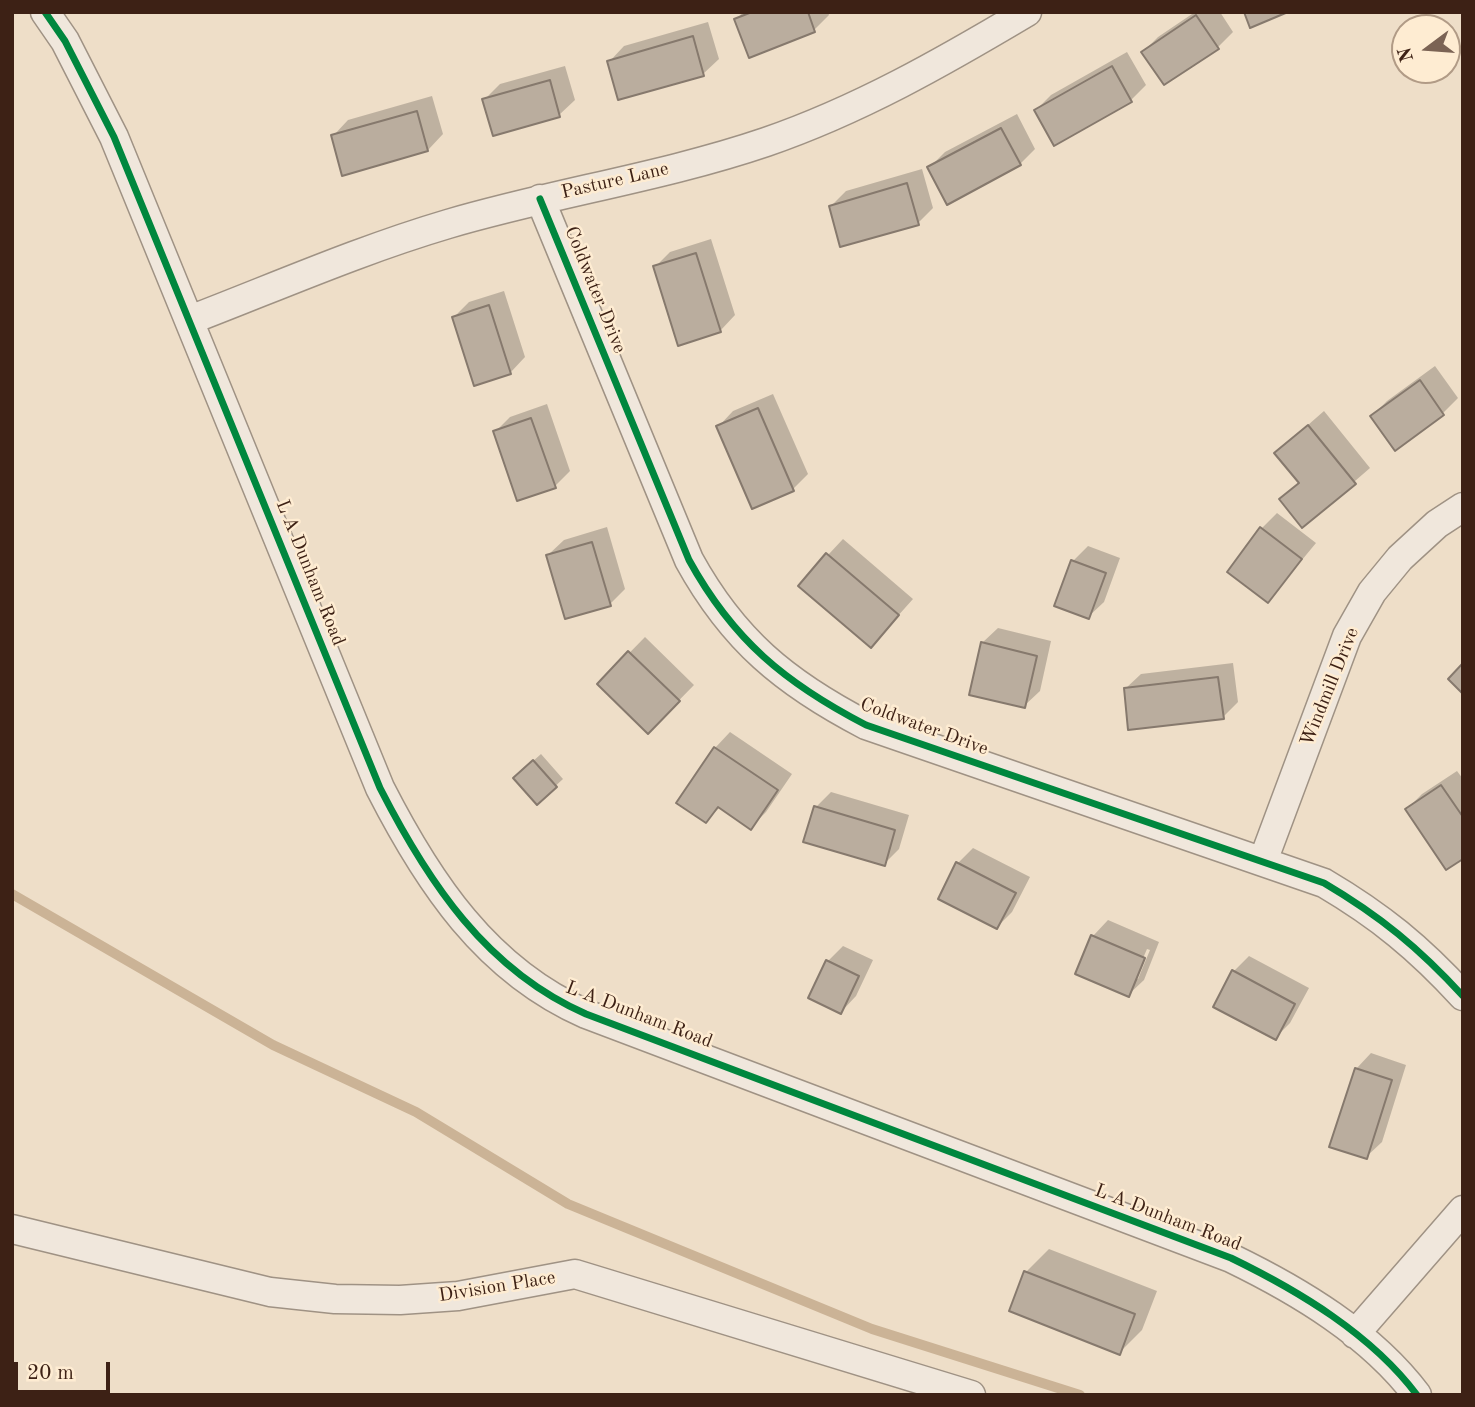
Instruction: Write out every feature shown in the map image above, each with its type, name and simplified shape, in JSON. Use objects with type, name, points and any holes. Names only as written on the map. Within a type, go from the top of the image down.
[{"type":"street","name":"L A Dunham Road","points":[[44,12],[65,41],[114,137],[380,788],[413,853],[447,901],[480,939],[535,987],[560,1002],[1231,1258],[1271,1277],[1355,1334],[1418,1395]]},
{"type":"street","name":"Pasture Lane","points":[[190,320],[309,272],[446,225],[540,198],[703,161],[789,133],[847,111],[932,69],[1027,12]]},
{"type":"street","name":"Coldwater Drive","points":[[540,198],[689,559],[710,598],[737,633],[773,668],[814,698],[866,725],[1324,883],[1374,912],[1425,954],[1463,996]]},
{"type":"street","name":"Windmill Drive","points":[[1264,861],[1353,625],[1372,592],[1400,558],[1437,524],[1463,507]]},
{"type":"street","points":[[1355,1334],[1463,1210]]},
{"type":"street","name":"Division Place","points":[[12,1228],[270,1292],[335,1299],[400,1300],[458,1296],[575,1274],[971,1395]]},
{"type":"building","points":[[752,12],[808,12],[815,32],[749,58],[734,19]]},
{"type":"building","points":[[1244,12],[1288,12],[1250,28]]},
{"type":"building","points":[[1196,15],[1219,49],[1164,85],[1141,52]]},
{"type":"building","points":[[693,36],[704,76],[618,100],[607,61]]},
{"type":"building","points":[[1112,66],[1132,102],[1054,146],[1034,110]]},
{"type":"building","points":[[550,80],[560,117],[493,136],[482,99]]},
{"type":"building","points":[[417,111],[428,151],[342,176],[331,135]]},
{"type":"building","points":[[1001,128],[1021,165],[947,205],[927,167]]},
{"type":"building","points":[[907,183],[919,225],[840,247],[829,206]]},
{"type":"building","points":[[696,253],[721,332],[678,346],[653,266]]},
{"type":"building","points":[[489,305],[511,374],[474,386],[452,317]]},
{"type":"building","points":[[1420,380],[1444,415],[1395,451],[1370,416]]},
{"type":"building","points":[[758,408],[794,491],[752,509],[716,426]]},
{"type":"building","points":[[531,418],[556,488],[517,501],[493,431]]},
{"type":"building","points":[[1308,425],[1356,484],[1302,528],[1279,499],[1299,483],[1274,453]]},
{"type":"building","points":[[1260,527],[1302,559],[1268,603],[1227,572]]},
{"type":"building","points":[[592,542],[611,606],[565,619],[546,555]]},
{"type":"building","points":[[826,553],[899,615],[871,648],[798,586]]},
{"type":"building","points":[[1071,560],[1106,573],[1089,619],[1054,606]]},
{"type":"building","points":[[981,642],[1037,656],[1025,708],[969,695]]},
{"type":"building","points":[[628,651],[680,701],[648,734],[597,684]]},
{"type":"building","points":[[1463,663],[1463,694],[1448,679]]},
{"type":"building","points":[[1218,677],[1224,719],[1128,730],[1124,688]]},
{"type":"building","points":[[714,747],[778,790],[751,830],[718,807],[706,823],[676,803]]},
{"type":"building","points":[[533,760],[557,787],[537,805],[513,778]]},
{"type":"building","points":[[1441,785],[1463,817],[1463,859],[1446,870],[1405,809]]},
{"type":"building","points":[[814,806],[895,830],[885,866],[803,842]]},
{"type":"building","points":[[956,862],[1016,893],[997,929],[938,899]]},
{"type":"building","points":[[1091,935],[1145,958],[1129,997],[1075,974]]},
{"type":"building","points":[[826,960],[859,976],[841,1014],[808,998]]},
{"type":"building","points":[[1232,970],[1295,1004],[1276,1040],[1213,1007]]},
{"type":"building","points":[[1355,1068],[1392,1080],[1367,1159],[1329,1147]]},
{"type":"building","points":[[1024,1271],[1135,1314],[1120,1355],[1009,1311]]},
{"type":"waterway","points":[[12,894],[273,1045],[416,1112],[568,1204],[872,1329],[1080,1395]]},
{"type":"cycle path","points":[[45,12],[65,41],[114,137],[380,788],[418,857],[463,920],[490,948],[550,996],[586,1014],[1231,1258],[1332,1316],[1378,1352],[1417,1395]]},
{"type":"cycle path","points":[[540,199],[689,560],[724,614],[764,657],[810,693],[866,725],[1324,883],[1398,934],[1463,996]]}]
